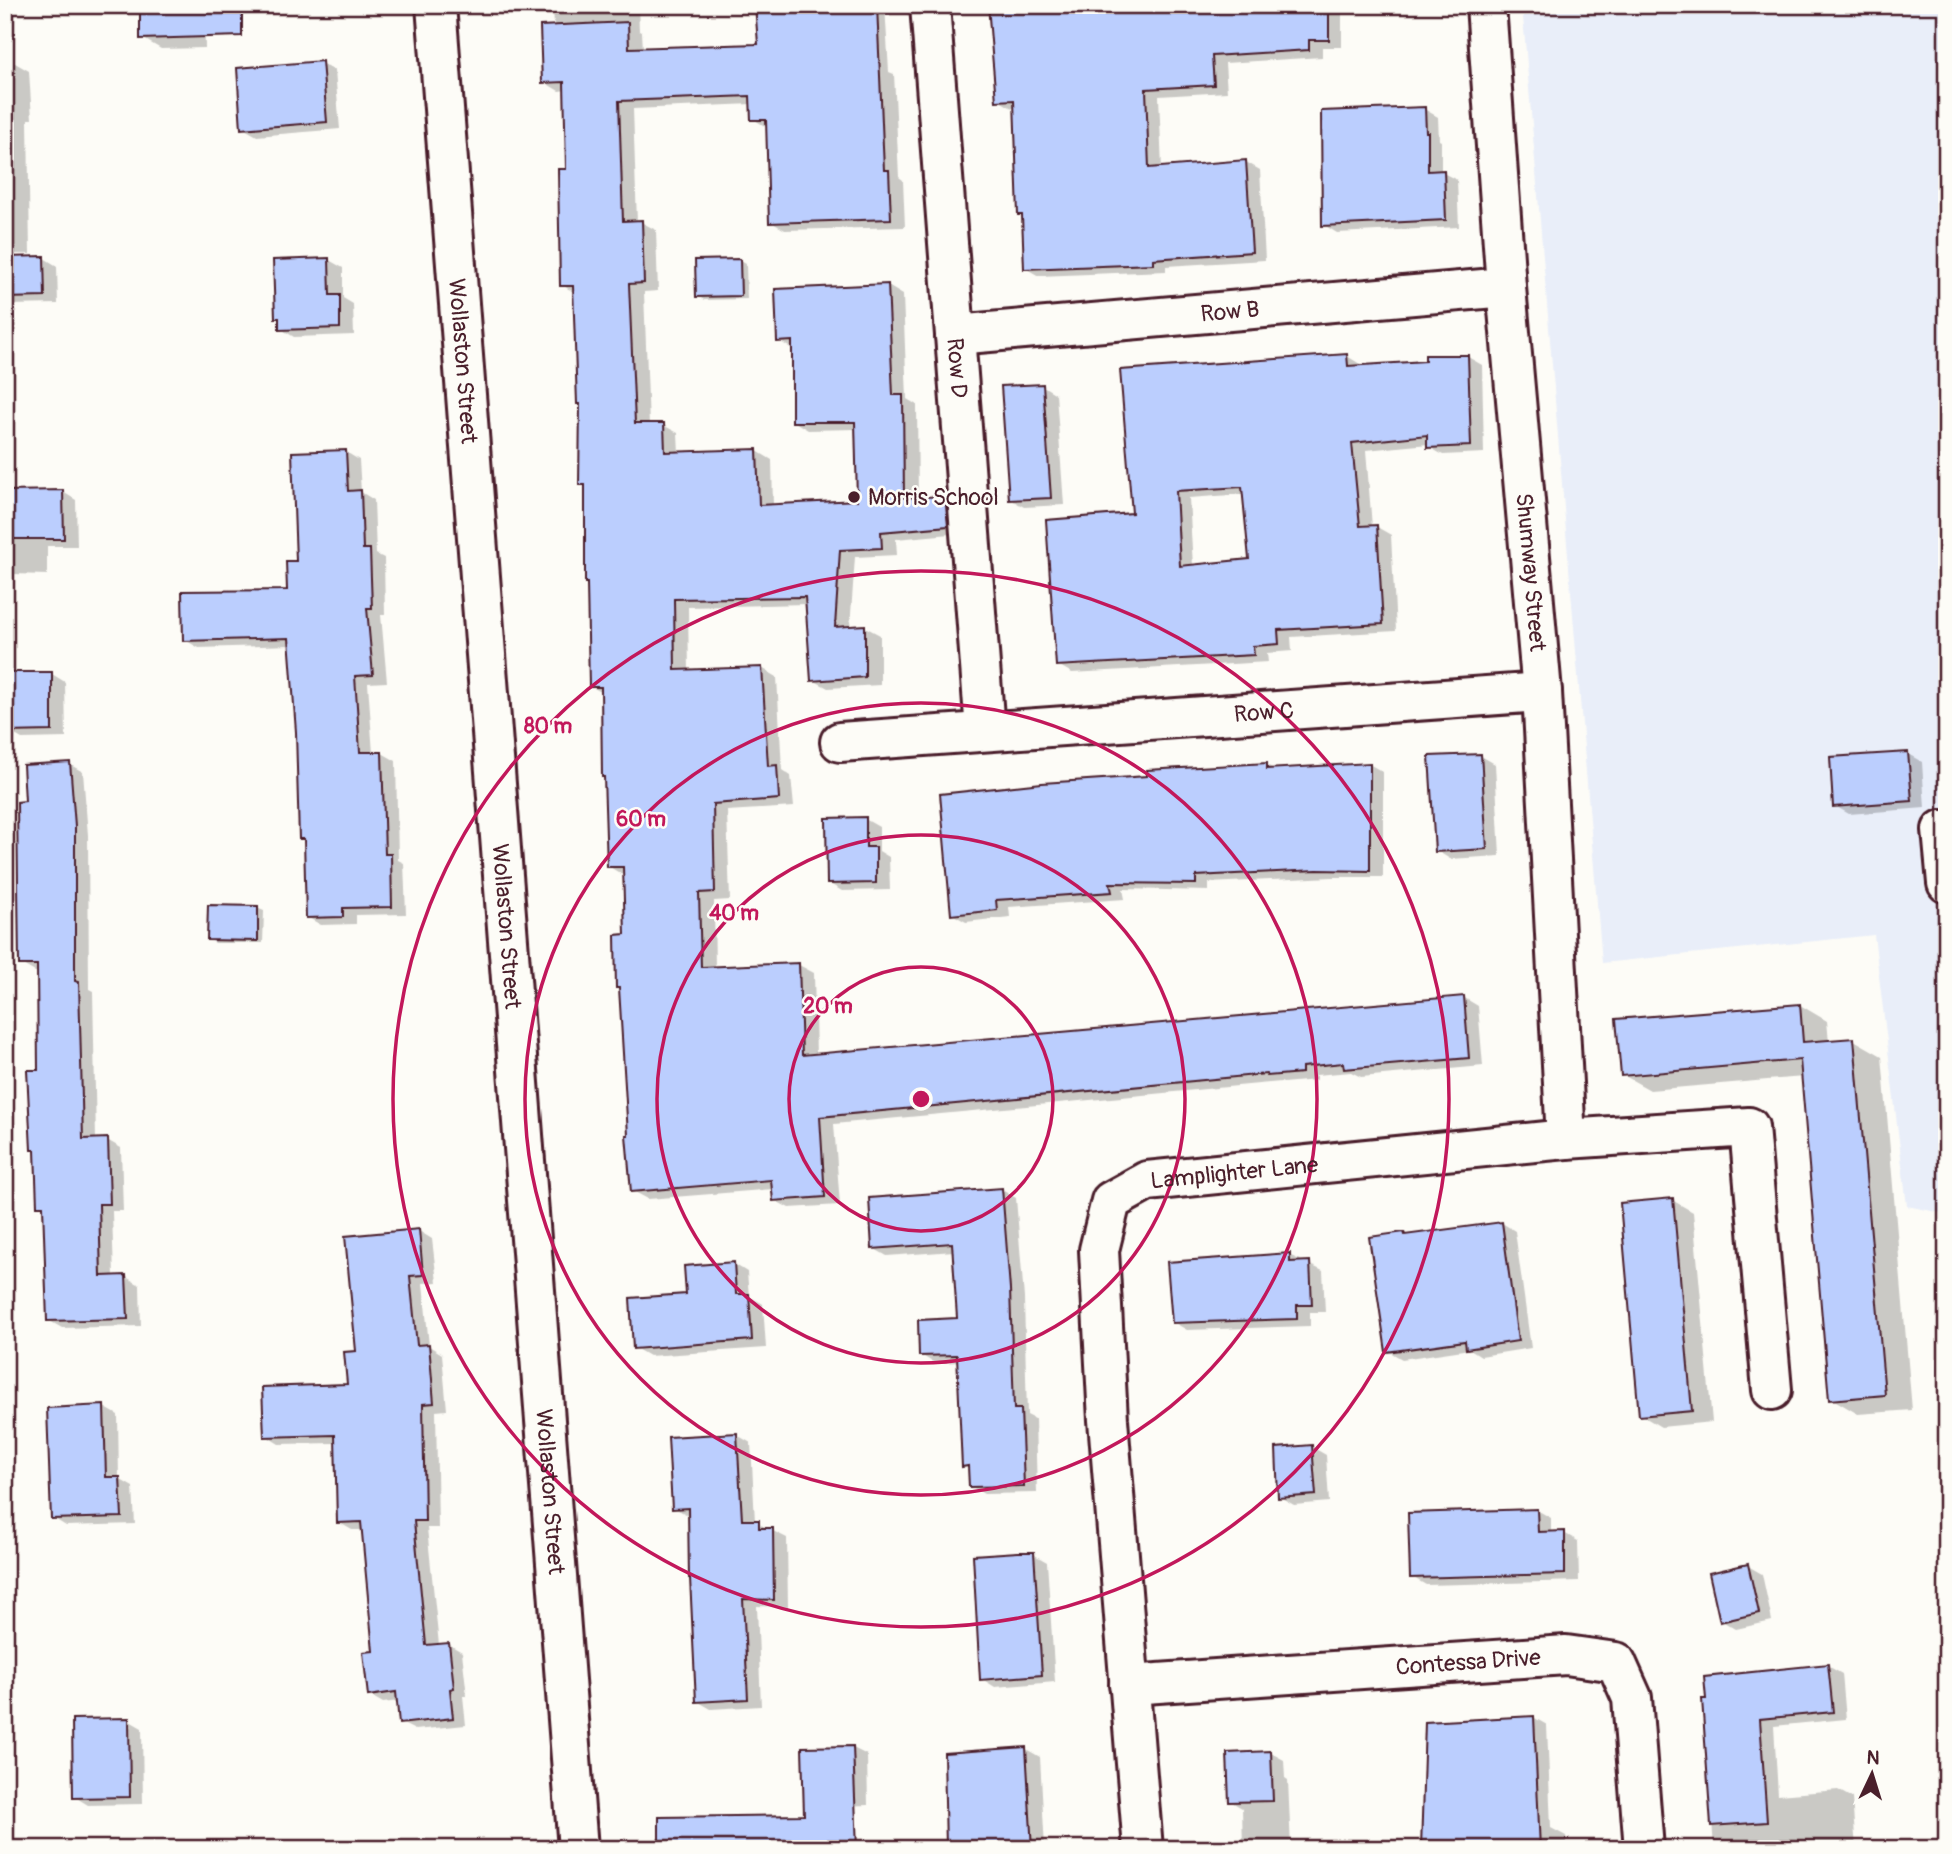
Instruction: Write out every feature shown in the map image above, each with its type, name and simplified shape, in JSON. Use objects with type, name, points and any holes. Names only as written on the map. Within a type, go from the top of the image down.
[{"type":"street","name":"Wollaston Street","points":[[436,5],[578,1849]]},
{"type":"street","name":"Row D","points":[[930,5],[985,731]]},
{"type":"street","name":"Shumway Street","points":[[1486,5],[1506,287],[1542,692],[1566,1139]]},
{"type":"street","name":"Row B","points":[[955,335],[1506,287]]},
{"type":"street","name":"Row C","points":[[840,742],[1542,692]]},
{"type":"street","points":[[1942,830],[1947,883]]},
{"type":"street","name":"Lamplighter Lane","points":[[1143,1849],[1108,1420],[1098,1250],[1111,1201],[1147,1181],[1566,1139],[1749,1127],[1772,1390]]},
{"type":"street","name":"Contessa Drive","points":[[1129,1685],[1566,1655],[1616,1662],[1632,1698],[1644,1849]]},
{"type":"shaded area","points":[[1522,5],[1947,5],[1947,1214],[1907,1206],[1874,935],[1602,963]]},
{"type":"building","points":[[140,5],[242,5],[242,36],[140,39]]},
{"type":"building","points":[[755,5],[877,5],[884,170],[889,170],[891,219],[769,223],[766,120],[751,120],[750,96],[619,101],[623,221],[642,220],[644,283],[629,284],[635,423],[664,423],[665,452],[757,449],[759,505],[857,500],[855,422],[792,422],[792,341],[777,342],[775,289],[888,284],[893,395],[903,395],[904,498],[945,496],[948,526],[881,532],[882,548],[840,550],[835,627],[865,625],[865,677],[811,681],[805,597],[674,599],[675,670],[762,667],[768,766],[777,765],[779,799],[713,804],[715,892],[699,893],[701,967],[799,963],[802,1055],[1464,996],[1469,1058],[1344,1069],[1343,1063],[1302,1067],[1302,1073],[1266,1074],[820,1117],[825,1197],[773,1201],[771,1180],[631,1192],[619,988],[616,988],[615,935],[625,934],[623,867],[607,867],[601,687],[589,687],[585,485],[579,485],[580,404],[577,404],[573,286],[560,286],[558,169],[566,169],[564,82],[542,83],[540,26],[628,22],[629,48],[758,44]]},
{"type":"building","points":[[988,5],[1115,5],[1115,8],[1155,5],[1329,5],[1329,40],[1309,40],[1309,50],[1212,56],[1214,85],[1146,89],[1149,168],[1246,160],[1252,252],[1153,259],[1153,264],[1024,269],[1022,215],[1018,215],[1014,100],[996,101]]},
{"type":"building","points":[[322,61],[327,122],[241,129],[237,68]]},
{"type":"building","points":[[1425,107],[1428,171],[1444,170],[1446,220],[1322,226],[1321,111]]},
{"type":"building","points":[[44,256],[45,297],[5,298],[5,257]]},
{"type":"building","points":[[329,258],[330,295],[340,295],[340,328],[279,330],[279,318],[275,318],[273,260]]},
{"type":"building","points":[[740,259],[741,296],[696,297],[695,260]]},
{"type":"building","points":[[1347,354],[1348,366],[1425,361],[1425,355],[1468,355],[1471,446],[1427,448],[1427,435],[1352,443],[1360,526],[1377,525],[1383,624],[1278,630],[1279,644],[1253,646],[1254,655],[1056,666],[1046,520],[1132,513],[1120,370]],"holes":[[[1242,487],[1249,559],[1180,566],[1176,491]]]},
{"type":"building","points":[[1043,384],[1051,498],[1009,500],[1001,386]]},
{"type":"building","points":[[346,450],[348,491],[361,490],[363,549],[370,549],[372,608],[367,608],[373,675],[355,676],[360,752],[382,752],[385,854],[391,854],[392,907],[343,908],[343,917],[306,918],[304,839],[299,839],[296,732],[289,638],[183,641],[182,591],[287,590],[286,561],[296,561],[292,452]]},
{"type":"building","points":[[63,490],[64,539],[5,539],[5,491]]},
{"type":"building","points":[[6,672],[52,672],[52,731],[6,732]]},
{"type":"building","points":[[1908,752],[1912,801],[1833,807],[1830,757]]},
{"type":"building","points":[[1481,754],[1487,849],[1435,852],[1429,756]]},
{"type":"building","points":[[70,762],[75,826],[75,981],[79,982],[83,1139],[108,1138],[110,1204],[99,1204],[101,1276],[126,1275],[128,1319],[47,1321],[43,1206],[37,1206],[35,1150],[31,1150],[27,1070],[38,1070],[37,965],[19,965],[17,802],[25,801],[23,765]]},
{"type":"building","points":[[1267,763],[1267,769],[1370,763],[1370,871],[1317,870],[1196,876],[1196,884],[1110,883],[1112,892],[996,900],[997,910],[951,915],[940,794],[1042,783],[1147,776],[1147,770]]},
{"type":"building","points":[[866,817],[866,847],[876,847],[876,883],[827,884],[826,818]]},
{"type":"building","points":[[208,905],[258,906],[258,941],[207,940]]},
{"type":"building","points":[[1800,1004],[1803,1042],[1854,1038],[1885,1395],[1829,1400],[1800,1060],[1621,1076],[1616,1019]]},
{"type":"building","points":[[1002,1188],[1010,1289],[1014,1409],[1021,1409],[1024,1486],[969,1487],[968,1466],[962,1467],[957,1355],[919,1356],[918,1320],[957,1318],[952,1243],[872,1249],[869,1198]]},
{"type":"building","points":[[1673,1198],[1692,1411],[1639,1416],[1620,1203]]},
{"type":"building","points":[[1502,1222],[1518,1341],[1466,1349],[1465,1341],[1386,1352],[1369,1237]]},
{"type":"building","points":[[419,1229],[423,1275],[410,1276],[417,1345],[429,1344],[434,1403],[423,1404],[425,1521],[414,1521],[426,1645],[449,1643],[454,1688],[450,1689],[453,1718],[399,1724],[396,1692],[368,1696],[363,1652],[373,1651],[361,1522],[337,1523],[335,1435],[264,1437],[262,1387],[347,1384],[344,1352],[356,1351],[345,1236]]},
{"type":"building","points":[[1290,1253],[1290,1262],[1310,1261],[1312,1305],[1297,1305],[1297,1319],[1172,1323],[1167,1262]]},
{"type":"building","points":[[734,1262],[736,1294],[749,1294],[752,1340],[633,1349],[630,1298],[686,1294],[684,1266]]},
{"type":"building","points":[[104,1405],[106,1477],[120,1477],[122,1517],[51,1519],[47,1408]]},
{"type":"building","points":[[737,1433],[742,1520],[759,1520],[759,1528],[773,1528],[774,1600],[743,1599],[748,1699],[696,1702],[688,1508],[672,1509],[668,1437]]},
{"type":"building","points":[[1312,1445],[1316,1495],[1278,1498],[1276,1448]]},
{"type":"building","points":[[1537,1509],[1538,1532],[1565,1531],[1565,1574],[1410,1578],[1408,1513]]},
{"type":"building","points":[[1034,1552],[1042,1675],[980,1680],[973,1555]]},
{"type":"building","points":[[1748,1564],[1759,1613],[1720,1622],[1709,1573]]},
{"type":"building","points":[[1828,1664],[1833,1712],[1760,1719],[1767,1822],[1711,1826],[1702,1699],[1706,1699],[1704,1677]]},
{"type":"building","points":[[1534,1716],[1540,1849],[1421,1849],[1425,1722]]},
{"type":"building","points":[[129,1718],[130,1797],[73,1798],[72,1719]]},
{"type":"building","points":[[853,1746],[857,1849],[659,1849],[659,1817],[804,1815],[802,1747]]},
{"type":"building","points":[[1026,1747],[1032,1849],[946,1849],[944,1753]]},
{"type":"building","points":[[1271,1751],[1273,1801],[1229,1802],[1227,1753]]},
{"type":"place","name":"Morris School","points":[[854,497]]}]
